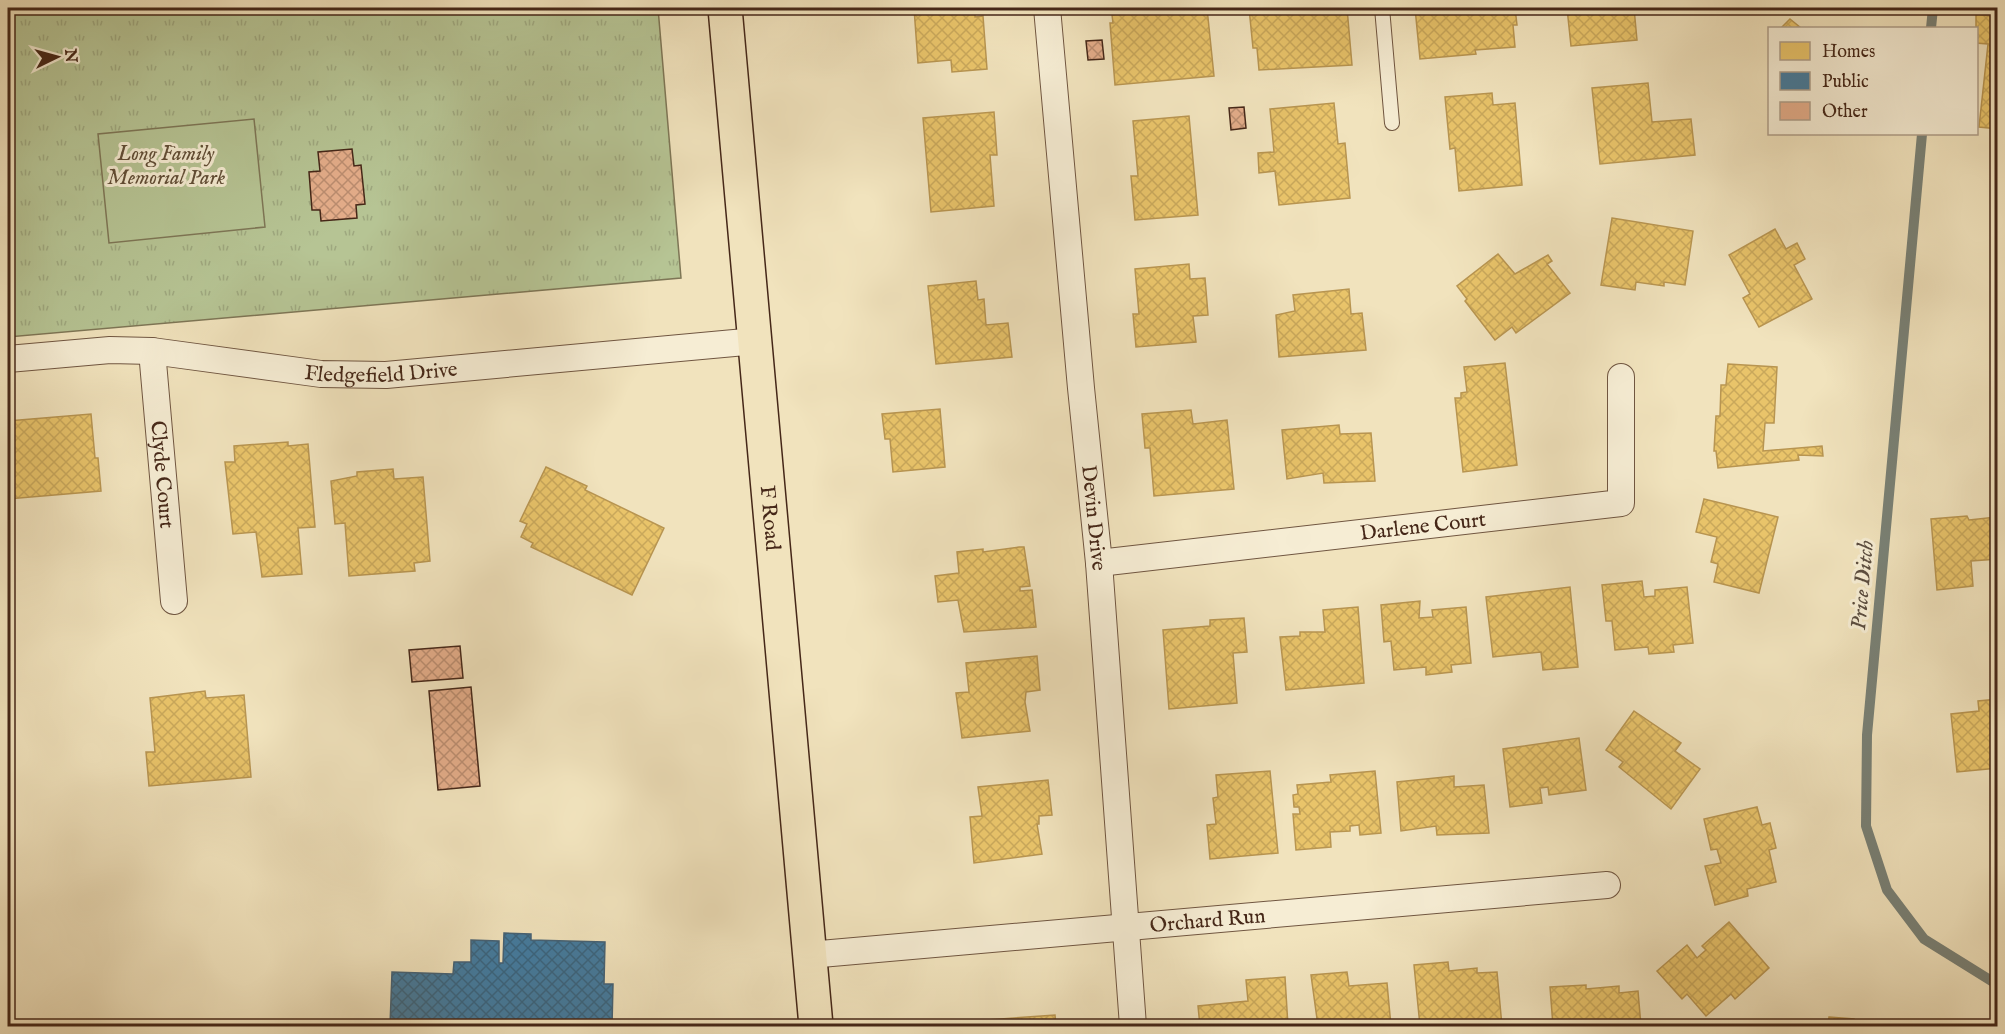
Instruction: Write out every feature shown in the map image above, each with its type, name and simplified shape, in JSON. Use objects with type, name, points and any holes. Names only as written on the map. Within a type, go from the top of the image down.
[{"type":"main road","name":"F Road","points":[[725,8],[816,1026]]},
{"type":"street","name":"Devin Drive","points":[[1047,8],[1099,563],[1133,1026]]},
{"type":"street","name":"Fledgefield Drive","points":[[8,359],[110,350],[152,351],[321,374],[386,375],[756,340]]},
{"type":"street","name":"Clyde Court","points":[[152,351],[174,601]]},
{"type":"street","name":"Darlene Court","points":[[1099,563],[1621,503],[1621,377]]},
{"type":"street","name":"Orchard Run","points":[[809,955],[1607,885]]},
{"type":"lane","points":[[1382,8],[1392,123]]},
{"type":"green space","name":"Long Family Memorial Park","points":[[8,8],[658,8],[681,278],[8,337]]},
{"type":"green space","points":[[254,119],[265,227],[109,243],[98,134]]},
{"type":"building: Homes","points":[[914,8],[975,8],[975,17],[983,16],[987,69],[952,72],[951,60],[918,63]]},
{"type":"building: Homes","points":[[1147,8],[1150,10],[1207,8],[1214,76],[1115,85],[1110,23],[1113,23],[1112,15],[1127,14],[1126,10]]},
{"type":"building: Homes","points":[[1249,8],[1347,8],[1352,65],[1259,70],[1257,48],[1253,48]]},
{"type":"building: Homes","points":[[1415,8],[1515,8],[1517,25],[1513,25],[1515,47],[1475,50],[1476,54],[1420,59]]},
{"type":"building: Homes","points":[[1567,8],[1634,8],[1637,40],[1571,46]]},
{"type":"building: Homes","points":[[1976,14],[1998,17],[1998,129],[1979,127],[1988,44],[1978,43],[1978,27],[1976,27]]},
{"type":"building: Homes","points":[[1790,19],[1800,27],[1782,27]]},
{"type":"building: Homes","points":[[1648,83],[1652,122],[1691,119],[1695,155],[1600,164],[1592,88]]},
{"type":"building: Homes","points":[[1492,93],[1493,105],[1515,103],[1522,185],[1459,191],[1455,148],[1450,149],[1445,97]]},
{"type":"building: Homes","points":[[1334,103],[1338,144],[1345,143],[1350,198],[1279,205],[1275,171],[1259,173],[1258,153],[1274,152],[1270,109]]},
{"type":"building: Homes","points":[[994,112],[997,155],[990,155],[994,206],[931,212],[923,118]]},
{"type":"building: Homes","points":[[1189,116],[1198,215],[1135,220],[1131,176],[1138,176],[1133,121]]},
{"type":"building: Homes","points":[[1612,218],[1693,231],[1685,285],[1664,282],[1664,286],[1636,282],[1635,290],[1601,285]]},
{"type":"building: Homes","points":[[1775,229],[1786,249],[1797,243],[1805,259],[1794,265],[1812,299],[1759,327],[1743,298],[1750,294],[1729,255]]},
{"type":"building: Homes","points":[[1498,254],[1515,274],[1548,255],[1552,261],[1547,264],[1570,293],[1516,333],[1512,327],[1495,340],[1465,301],[1467,299],[1457,286]]},
{"type":"building: Homes","points":[[1189,264],[1190,279],[1205,278],[1208,315],[1193,316],[1196,342],[1136,347],[1133,314],[1139,314],[1135,269]]},
{"type":"building: Homes","points":[[976,281],[978,300],[984,299],[986,325],[1008,323],[1012,357],[936,364],[928,286]]},
{"type":"building: Homes","points":[[1349,289],[1351,314],[1362,313],[1366,350],[1279,357],[1276,315],[1295,311],[1293,295]]},
{"type":"building: Homes","points":[[1505,363],[1517,465],[1463,472],[1455,398],[1461,398],[1461,393],[1467,392],[1464,367]]},
{"type":"building: Homes","points":[[1728,364],[1777,367],[1774,423],[1765,423],[1763,451],[1822,446],[1823,456],[1798,455],[1799,460],[1718,468],[1716,451],[1714,451],[1716,416],[1720,416],[1721,385],[1726,385]]},
{"type":"building: Homes","points":[[940,409],[945,467],[893,472],[890,439],[885,439],[882,414]]},
{"type":"building: Homes","points":[[1191,410],[1193,424],[1227,420],[1234,489],[1154,496],[1150,448],[1145,448],[1142,414]]},
{"type":"building: Homes","points":[[91,414],[101,491],[8,499],[8,421]]},
{"type":"building: Homes","points":[[1339,425],[1340,434],[1371,433],[1375,481],[1324,483],[1323,473],[1287,479],[1282,430]]},
{"type":"building: Homes","points":[[288,442],[288,446],[308,444],[315,527],[298,528],[302,574],[262,577],[256,532],[233,534],[225,462],[235,462],[234,446]]},
{"type":"building: Homes","points":[[546,467],[587,486],[585,490],[664,528],[632,595],[531,547],[533,543],[521,537],[527,524],[520,521]]},
{"type":"building: Homes","points":[[393,469],[394,479],[423,477],[430,561],[414,563],[415,571],[349,576],[345,523],[335,524],[331,481],[357,476],[357,472]]},
{"type":"building: Homes","points":[[1704,499],[1778,517],[1759,593],[1714,582],[1718,564],[1711,562],[1717,537],[1696,532]]},
{"type":"building: Homes","points":[[1967,516],[1969,520],[1996,517],[1998,559],[1971,561],[1973,586],[1937,590],[1931,519]]},
{"type":"building: Homes","points":[[1024,547],[1030,586],[1020,587],[1020,591],[1032,590],[1036,627],[964,632],[958,600],[938,602],[935,576],[959,573],[957,552],[983,549],[983,552]]},
{"type":"building: Homes","points":[[1642,581],[1644,597],[1655,596],[1655,590],[1687,587],[1693,643],[1673,645],[1674,652],[1649,654],[1648,647],[1615,650],[1612,621],[1606,621],[1602,585]]},
{"type":"building: Homes","points":[[1570,587],[1578,667],[1543,670],[1541,652],[1493,657],[1486,597]]},
{"type":"building: Homes","points":[[1420,601],[1419,618],[1433,617],[1432,610],[1466,607],[1471,663],[1451,665],[1452,672],[1426,675],[1426,667],[1394,670],[1391,641],[1384,642],[1381,605]]},
{"type":"building: Homes","points":[[1358,607],[1364,683],[1286,690],[1280,637],[1300,636],[1300,632],[1325,632],[1323,610]]},
{"type":"building: Homes","points":[[1244,618],[1247,652],[1233,653],[1237,703],[1169,709],[1163,630],[1210,626],[1210,620]]},
{"type":"building: Homes","points":[[1037,656],[1040,690],[1026,692],[1025,702],[1030,731],[962,738],[956,693],[969,692],[966,663]]},
{"type":"building: Homes","points":[[205,691],[206,698],[244,695],[251,777],[149,786],[146,752],[155,752],[150,698]]},
{"type":"building: Homes","points":[[1998,699],[1998,768],[1957,772],[1951,714],[1979,711],[1978,701]]},
{"type":"building: Homes","points":[[1634,711],[1681,743],[1675,751],[1700,769],[1671,809],[1619,767],[1623,762],[1606,750]]},
{"type":"building: Homes","points":[[1579,738],[1586,790],[1549,795],[1548,787],[1540,788],[1542,803],[1510,807],[1503,749]]},
{"type":"building: Homes","points":[[1270,771],[1278,853],[1210,859],[1207,825],[1216,824],[1213,798],[1218,797],[1216,775]]},
{"type":"building: Homes","points":[[1375,771],[1381,833],[1360,835],[1359,825],[1350,826],[1350,831],[1330,832],[1331,847],[1296,850],[1293,814],[1300,814],[1299,807],[1294,807],[1293,795],[1298,794],[1297,785],[1331,782],[1330,775]]},
{"type":"building: Homes","points":[[1454,776],[1454,787],[1484,785],[1489,833],[1437,835],[1436,826],[1401,831],[1397,782]]},
{"type":"building: Homes","points":[[1048,780],[1052,815],[1039,816],[1039,824],[1037,824],[1042,854],[974,863],[970,817],[982,816],[978,787]]},
{"type":"building: Homes","points":[[1757,807],[1762,825],[1770,823],[1776,848],[1769,850],[1776,882],[1747,889],[1748,896],[1715,905],[1705,866],[1721,863],[1717,849],[1711,850],[1704,819]]},
{"type":"building: Homes","points":[[1729,922],[1769,968],[1735,999],[1731,994],[1706,1016],[1687,994],[1682,999],[1657,971],[1687,945],[1697,958],[1706,950],[1702,946]]},
{"type":"building: Homes","points":[[1448,962],[1449,971],[1477,968],[1477,973],[1497,972],[1502,1026],[1420,1026],[1414,965]]},
{"type":"building: Homes","points":[[1347,972],[1349,986],[1387,983],[1391,1026],[1318,1026],[1311,975]]},
{"type":"building: Homes","points":[[1285,977],[1288,1026],[1200,1026],[1198,1006],[1248,1001],[1246,980]]},
{"type":"building: Homes","points":[[1586,985],[1586,989],[1619,986],[1619,993],[1638,991],[1641,1026],[1553,1026],[1550,987]]},
{"type":"building: Homes","points":[[1055,1015],[1056,1026],[988,1026],[987,1020]]},
{"type":"building: Homes","points":[[1829,1017],[1854,1019],[1853,1026],[1795,1026],[1796,1021],[1828,1025]]},
{"type":"building: Public","points":[[504,933],[531,934],[531,940],[605,942],[604,984],[613,984],[612,1026],[390,1026],[392,972],[453,974],[454,962],[471,962],[471,940],[499,941],[499,963],[503,963]]},
{"type":"building: Other","points":[[1102,40],[1104,59],[1088,60],[1086,41]]},
{"type":"building: Other","points":[[1244,107],[1246,128],[1231,130],[1229,108]]},
{"type":"building: Other","points":[[352,149],[354,166],[361,165],[365,204],[356,205],[357,218],[321,221],[320,210],[312,210],[309,172],[320,171],[318,152]]},
{"type":"building: Other","points":[[460,646],[463,678],[412,682],[409,650]]},
{"type":"building: Other","points":[[471,687],[480,786],[438,790],[429,691]]},
{"type":"waterway","name":"Price Ditch","points":[[1931,27],[1933,8]]},
{"type":"waterway","name":"Price Ditch","points":[[1922,135],[1867,735],[1866,826],[1887,890],[1924,939],[1998,985]]}]
